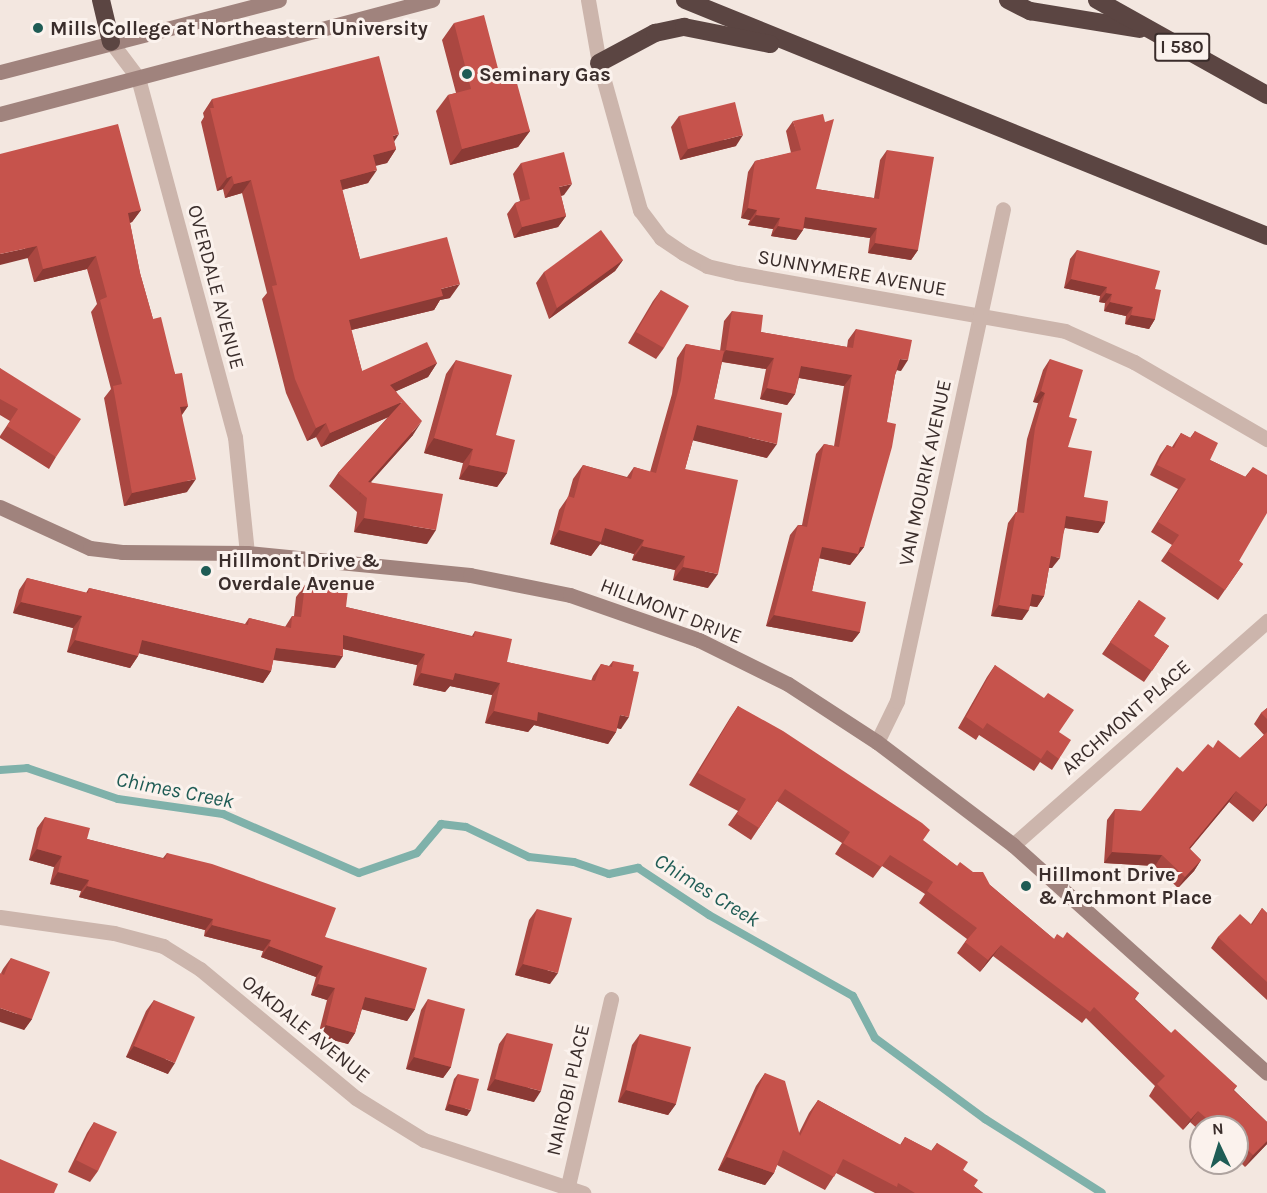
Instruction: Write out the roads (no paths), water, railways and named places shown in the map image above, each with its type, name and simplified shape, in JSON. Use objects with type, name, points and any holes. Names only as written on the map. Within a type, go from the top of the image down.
[{"type":"highway","points":[[101,0],[111,42]]},
{"type":"highway","points":[[685,0],[1267,236]]},
{"type":"highway","points":[[1008,0],[1030,11],[1153,30]]},
{"type":"highway","name":"I 580","points":[[1097,0],[1267,94]]},
{"type":"highway","points":[[599,63],[655,33],[684,27],[827,57]]},
{"type":"street","points":[[0,72],[279,0]]},
{"type":"street","points":[[0,114],[432,0]]},
{"type":"street","name":"SUNNYMERE AVENUE","points":[[588,0],[599,63],[640,210],[661,238],[683,253],[708,266],[737,273],[979,317],[1023,321],[1099,345],[1267,439]]},
{"type":"street","name":"OVERDALE AVENUE","points":[[111,42],[138,78],[235,437],[247,553]]},
{"type":"street","name":"VAN MOURIK AVENUE","points":[[877,742],[897,701],[1003,209]]},
{"type":"street","name":"HILLMONT DRIVE","points":[[0,507],[90,548],[122,552],[247,553],[470,574],[570,595],[699,640],[788,684],[877,742],[1013,844],[1267,1073]]},
{"type":"street","name":"ARCHMONT PLACE","points":[[1013,844],[1267,621]]},
{"type":"street","name":"OAKDALE AVENUE","points":[[0,917],[114,933],[163,946],[201,969],[356,1098],[424,1140],[567,1190],[583,1193]]},
{"type":"street","name":"NAIROBI PLACE","points":[[567,1190],[611,999]]},
{"type":"waterway","name":"Chimes Creek","points":[[0,770],[27,768],[118,799],[223,814],[359,873],[417,853],[441,824],[466,827],[529,857],[574,862],[609,874],[638,868],[709,915],[853,996],[875,1038],[985,1119],[1102,1193]]},
{"type":"place","name":"Mills College at Northeastern University","points":[[38,28]]},
{"type":"place","name":"Seminary Gas","points":[[467,74]]},
{"type":"place","name":"Hillmont Drive & Overdale Avenue","points":[[206,571]]},
{"type":"place","name":"Hillmont Drive & Archmont Place","points":[[1026,886]]}]
